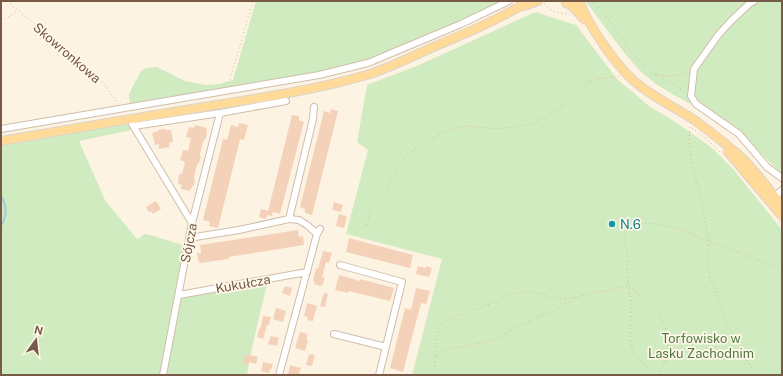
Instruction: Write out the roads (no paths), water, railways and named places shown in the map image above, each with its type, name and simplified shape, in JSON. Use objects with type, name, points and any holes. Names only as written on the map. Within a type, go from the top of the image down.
[{"type":"main road","points":[[1,141],[132,123],[239,101],[338,83],[391,66],[464,34],[529,1]]},
{"type":"main road","points":[[517,8],[538,1]]},
{"type":"main road","points":[[557,1],[569,2],[571,6],[593,28]]},
{"type":"main road","points":[[579,1],[593,28],[613,57],[634,81],[690,118],[735,152],[748,164],[782,216]]},
{"type":"main road","points":[[772,199],[782,206]]},
{"type":"street","points":[[1,129],[319,75],[368,64],[461,24],[509,1]]},
{"type":"street","points":[[754,1],[732,20],[719,34],[694,69],[691,96],[696,104],[739,134],[767,167],[782,178]]},
{"type":"street","points":[[192,223],[132,123],[220,113],[286,101]]},
{"type":"street","points":[[289,219],[313,119],[314,107]]},
{"type":"street","name":"Sójcza","points":[[164,375],[192,223],[220,113]]},
{"type":"street","points":[[772,199],[782,190]]},
{"type":"street","points":[[189,238],[240,230],[289,219],[298,220],[318,232],[280,375]]},
{"type":"street","points":[[340,265],[402,282],[379,375]]},
{"type":"street","name":"Kukułcza","points":[[179,295],[307,272]]},
{"type":"street","points":[[334,334],[386,347]]},
{"type":"waterway","points":[[1,197],[6,211],[1,225]]},
{"type":"place","name":"N.6","points":[[612,224]]},
{"type":"park label","name":"Torfowisko w Lasku Zachodnim","points":[[701,346]]}]
